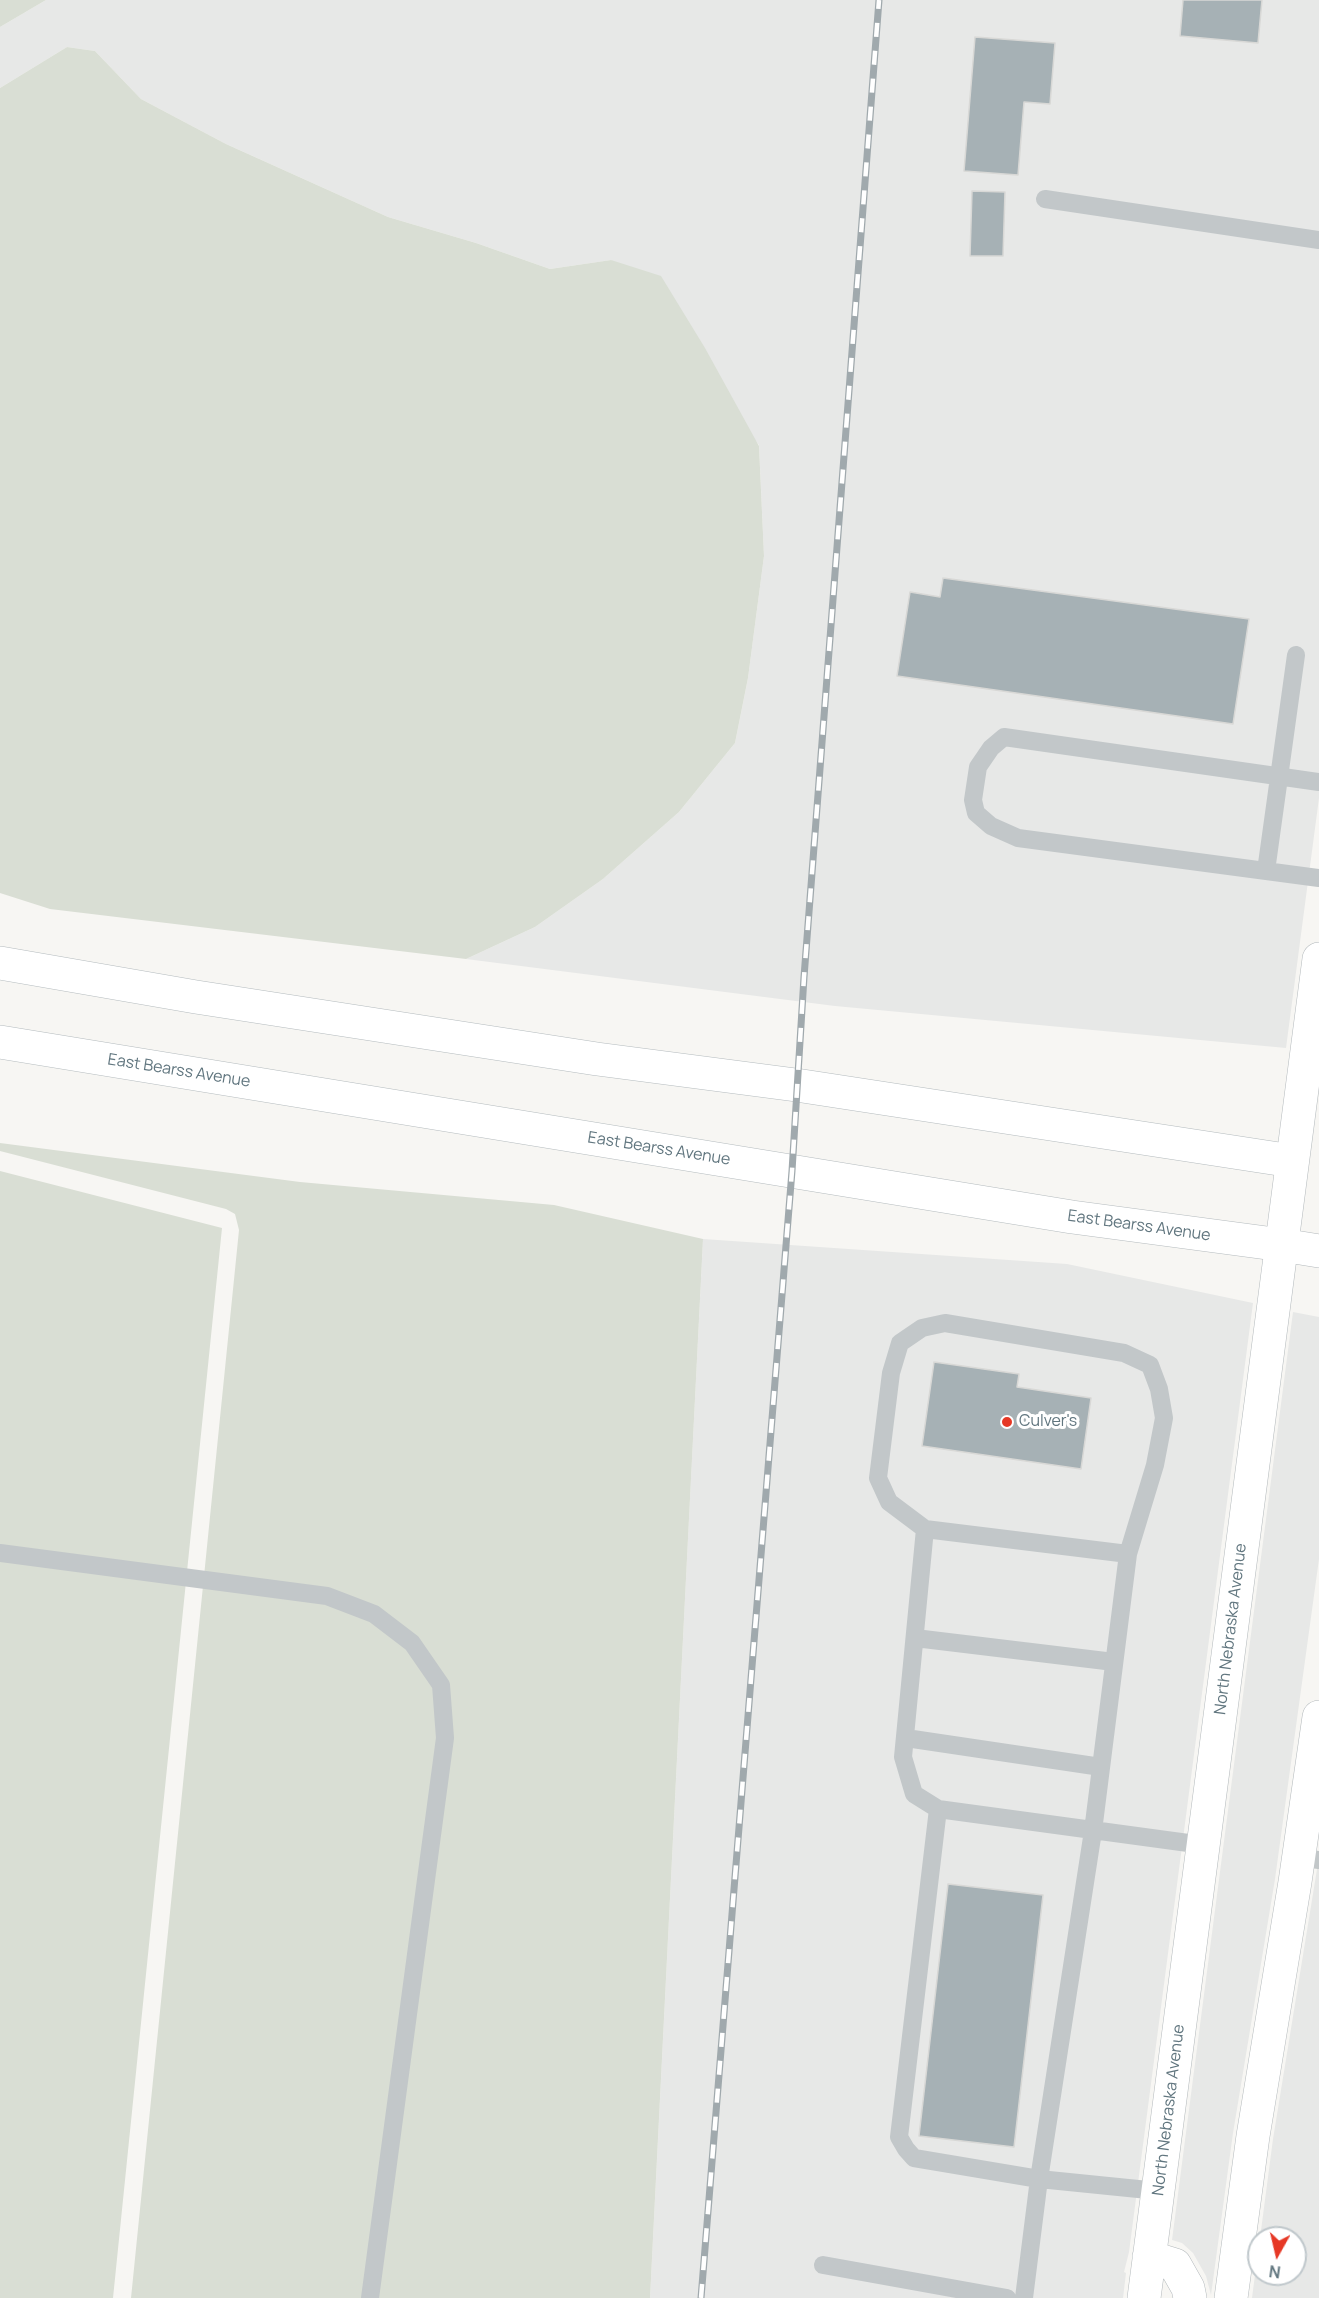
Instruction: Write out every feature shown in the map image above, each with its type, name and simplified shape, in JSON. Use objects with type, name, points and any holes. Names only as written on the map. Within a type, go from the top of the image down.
[{"type":"main road","name":"North Nebraska Avenue","points":[[1144,2298],[1282,1245],[1306,1163],[1319,959]]},
{"type":"main road","points":[[0,963],[196,997],[550,1052],[796,1085],[1306,1163]]},
{"type":"main road","name":"East Bearss Avenue","points":[[0,1042],[1072,1217],[1319,1251]]},
{"type":"main road","points":[[1231,2298],[1253,2136],[1309,1859],[1319,1717]]},
{"type":"main road","points":[[1149,2257],[1175,2265],[1188,2288],[1190,2298]]},
{"type":"lane","points":[[1045,199],[1319,240]]},
{"type":"lane","points":[[1266,871],[1296,655]]},
{"type":"lane","points":[[1319,782],[1004,737],[991,748],[978,767],[972,800],[976,813],[991,826],[1018,838],[1319,878]]},
{"type":"lane","points":[[1024,2298],[1093,1831],[1128,1554],[1155,1465],[1164,1418],[1159,1389],[1150,1365],[1124,1353],[945,1323],[922,1328],[900,1343],[891,1373],[878,1478],[889,1502],[926,1529],[1128,1554]]},
{"type":"lane","points":[[926,1529],[903,1757],[914,1794],[938,1809],[1203,1845]]},
{"type":"lane","points":[[0,1553],[327,1596],[374,1614],[411,1643],[441,1685],[445,1738],[370,2298]]},
{"type":"lane","points":[[915,1638],[1114,1662]]},
{"type":"lane","points":[[906,1738],[1101,1767]]},
{"type":"lane","points":[[938,1809],[899,2137],[914,2158],[1040,2179],[1158,2191]]},
{"type":"lane","points":[[823,2265],[1007,2298]]},
{"type":"shaded area","points":[[0,0],[46,0],[0,27]]},
{"type":"shaded area","points":[[46,0],[1319,0],[1319,798],[1286,1048],[835,1006],[466,959],[535,927],[603,879],[679,812],[735,743],[748,678],[764,556],[759,445],[611,260],[550,269],[476,243],[388,217],[226,144],[141,99],[95,51],[67,47],[0,88],[0,27]]},
{"type":"shaded area","points":[[67,47],[95,51],[141,99],[226,144],[388,217],[476,243],[550,269],[611,260],[661,276],[705,348],[759,446],[764,556],[748,678],[735,743],[679,812],[603,879],[535,927],[466,959],[50,909],[0,893],[0,88]]},
{"type":"shaded area","points":[[0,1143],[300,1182],[554,1205],[703,1239],[650,2298],[131,2298],[239,1230],[235,1214],[226,1209],[0,1151]]},
{"type":"shaded area","points":[[0,1171],[222,1228],[113,2298],[0,2298]]},
{"type":"shaded area","points":[[703,1239],[1067,1264],[1253,1303],[1129,2252],[1124,2272],[1126,2273],[1123,2298],[650,2298]]},
{"type":"shaded area","points":[[1293,1312],[1319,1317],[1319,1559],[1275,1879],[1233,2133],[1211,2295],[1206,2276],[1193,2253],[1182,2243],[1172,2240]]},
{"type":"shaded area","points":[[1319,1857],[1319,2298],[1252,2298],[1254,2286],[1307,2286],[1307,2226],[1262,2226],[1273,2139]]},
{"type":"building","points":[[1183,0],[1262,0],[1258,43],[1180,36]]},
{"type":"building","points":[[975,37],[1055,43],[1050,104],[1024,102],[1018,175],[964,171]]},
{"type":"building","points":[[972,191],[1005,192],[1003,256],[970,256]]},
{"type":"building","points":[[943,578],[1249,619],[1233,724],[897,676],[910,592],[940,597]]},
{"type":"building","name":"Culver's","points":[[934,1362],[1019,1374],[1017,1387],[1091,1398],[1081,1469],[922,1446]]},
{"type":"building","points":[[948,1884],[1043,1895],[1014,2147],[919,2136]]},
{"type":"railway","points":[[701,2298],[792,1171],[804,977],[879,0]]},
{"type":"place","name":"Culver's","points":[[1007,1422]]}]
